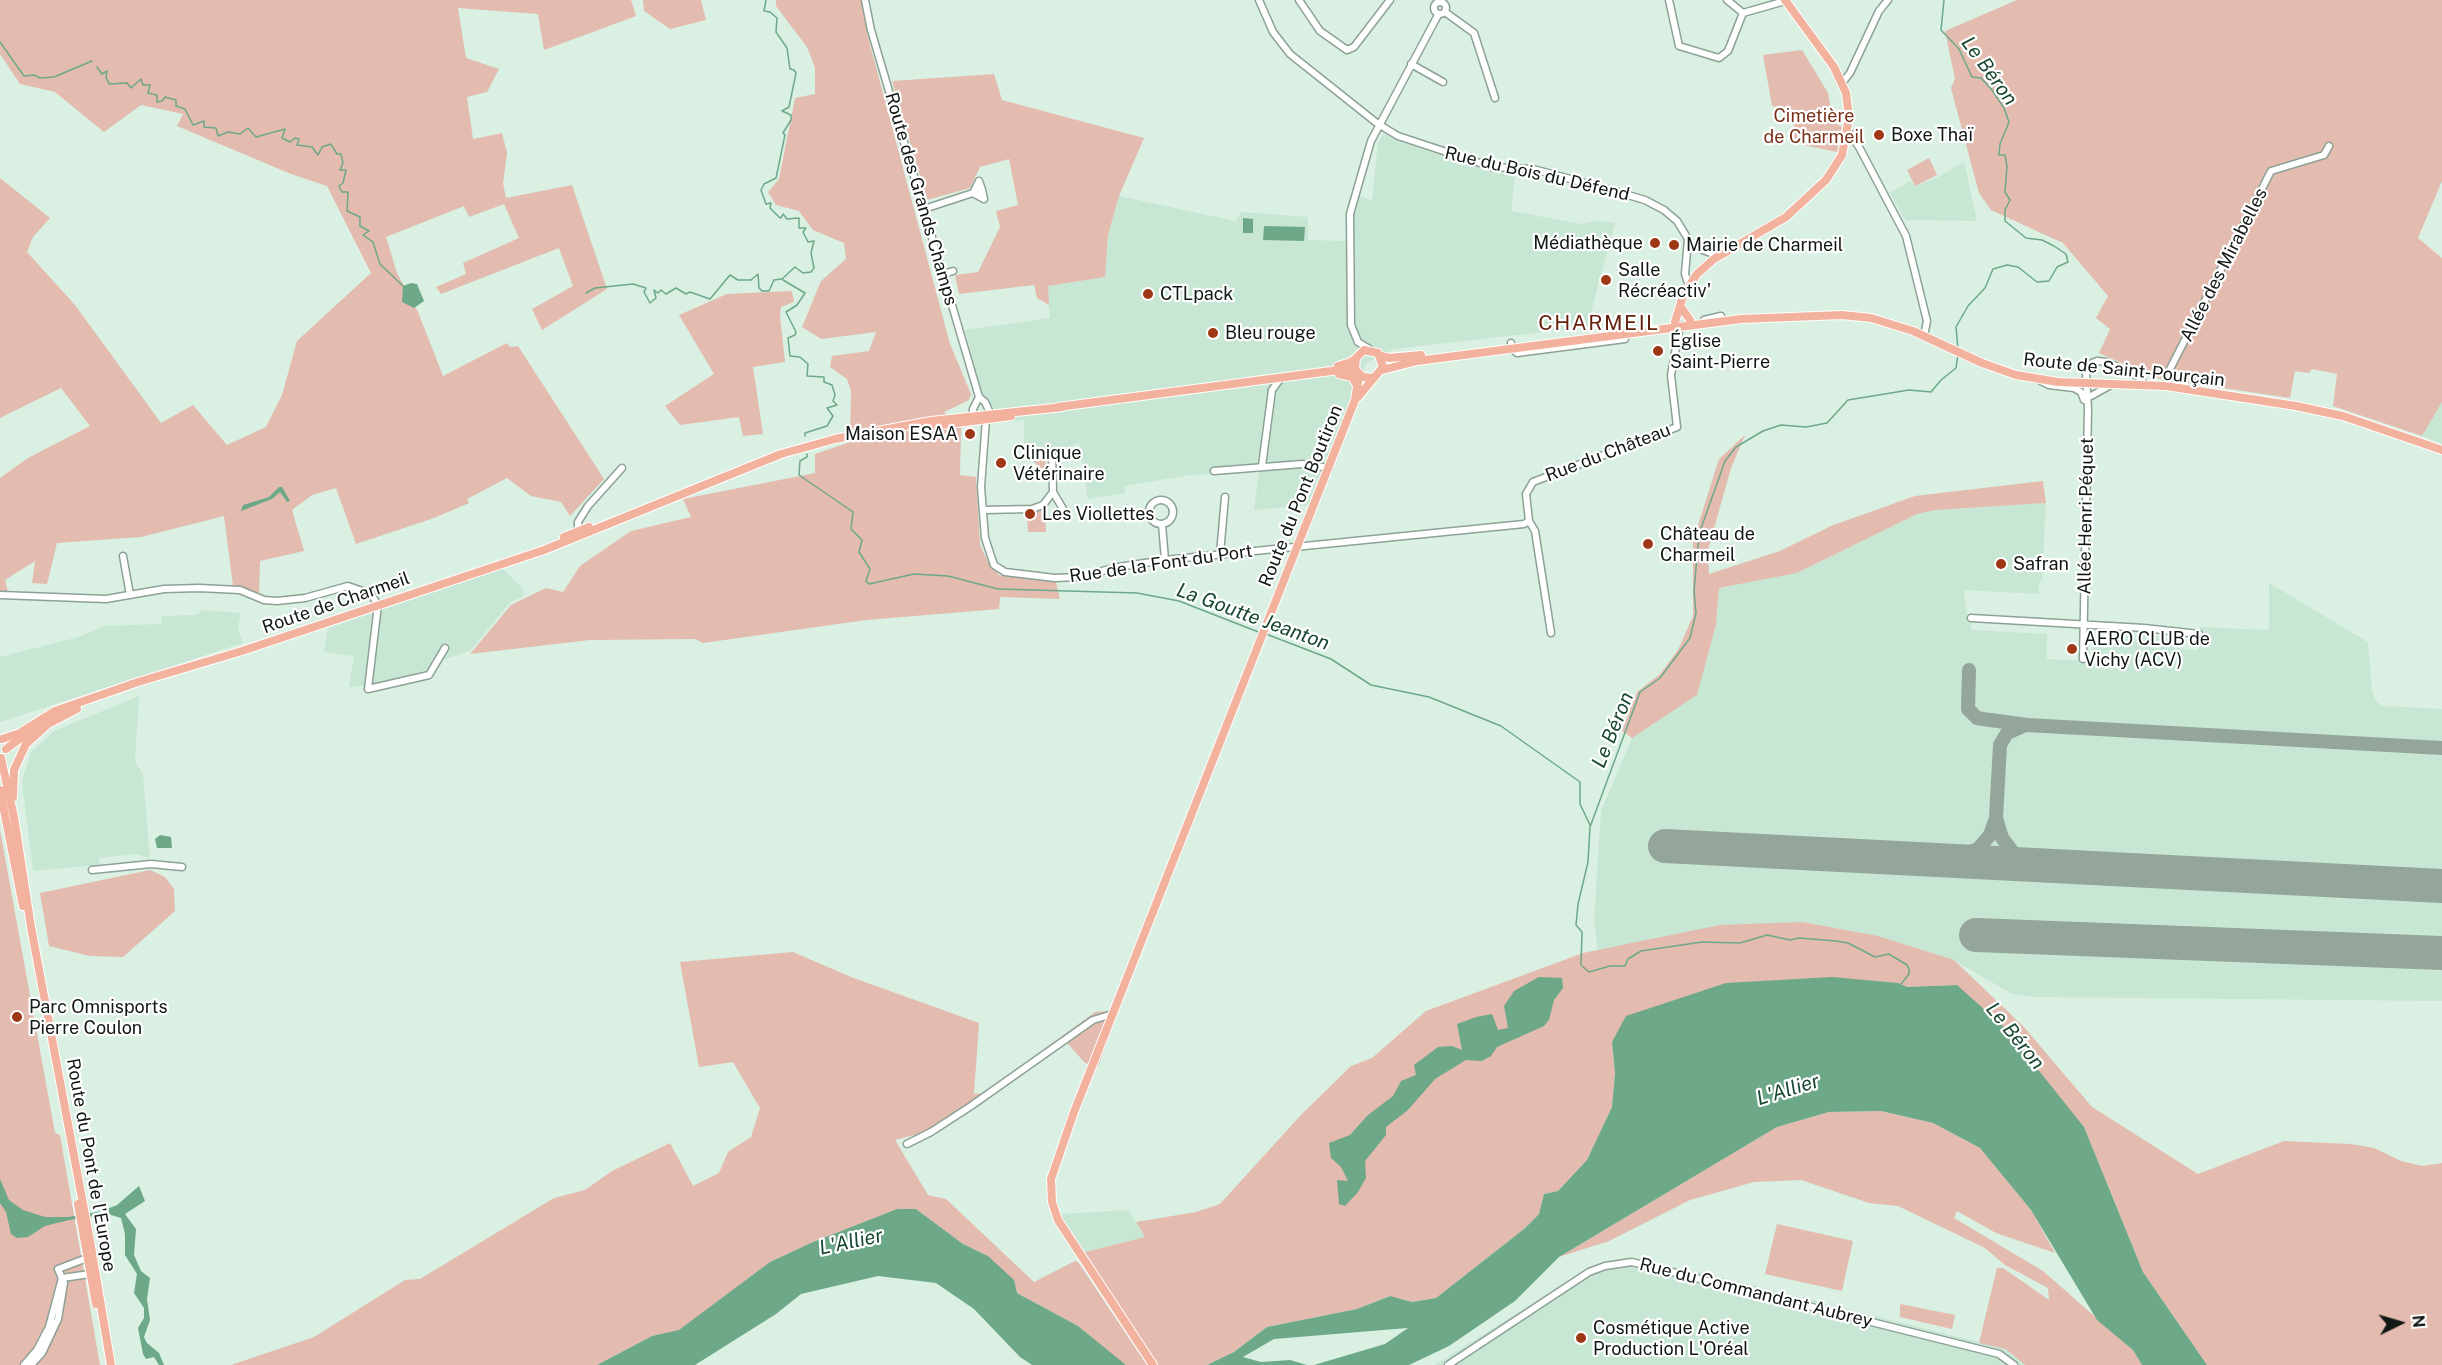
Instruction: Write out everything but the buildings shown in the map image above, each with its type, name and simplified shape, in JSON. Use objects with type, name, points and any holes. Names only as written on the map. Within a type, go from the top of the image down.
[{"type":"main road","points":[[1680,323],[1683,296],[1697,274],[1714,259],[1775,225],[1817,190],[1842,154],[1848,131],[1849,109],[1842,83],[1785,0]]},
{"type":"main road","points":[[1680,323],[1689,286]]},
{"type":"main road","name":"Route de Saint-Pourçain","points":[[1561,342],[1721,316],[1774,311],[1841,310],[1889,319],[1999,370],[2038,380],[2166,386],[2343,416],[2442,450]]},
{"type":"main road","name":"Route de Saint-Pourçain","points":[[1381,356],[1389,358],[1415,356],[1561,342],[1637,332],[1680,323],[1827,314],[1870,318],[1913,331]]},
{"type":"main road","name":"Route de Saint-Pourçain","points":[[1382,370],[1417,361],[1511,346]]},
{"type":"main road","points":[[972,418],[1280,379],[1346,369],[1374,378],[1382,370],[1381,356],[1371,350],[1346,364],[1233,384]]},
{"type":"main road","points":[[1357,356],[1358,374]]},
{"type":"main road","points":[[1292,377],[1345,374],[1352,377],[1358,387]]},
{"type":"main road","name":"Route du Pont Boutiron","points":[[1153,1365],[1058,1220],[1051,1192],[1059,1153],[1329,468],[1355,400],[1358,374]]},
{"type":"main road","name":"Route du Pont Boutiron","points":[[1355,400],[1374,378]]},
{"type":"main road","name":"Route de Charmeil","points":[[6,749],[47,719],[186,669],[494,566],[781,454],[869,433],[972,418]]},
{"type":"main road","name":"Route de Charmeil","points":[[1,738],[20,733],[55,711],[138,682],[186,669]]},
{"type":"main road","points":[[14,817],[12,779],[18,756],[36,732],[77,709]]},
{"type":"main road","points":[[1,738],[6,749],[1,758]]},
{"type":"main road","name":"Route du Pont de l'Europe","points":[[1,758],[14,817],[90,1266],[97,1281],[110,1365]]},
{"type":"main road","name":"Route du Pont de l'Europe","points":[[0,790],[110,1365]]},
{"type":"main road","points":[[0,802],[12,845]]},
{"type":"street","name":"Route des Grands Champs","points":[[865,0],[871,30],[979,397],[985,402],[988,416]]},
{"type":"street","name":"Rue du Bois du Défend","points":[[1259,0],[1273,32],[1290,54],[1378,124],[1419,145],[1476,163],[1492,167],[1533,169],[1638,198],[1664,210],[1686,231],[1689,245]]},
{"type":"street","points":[[1299,0],[1320,31],[1347,50],[1354,47],[1390,0]]},
{"type":"street","points":[[1357,356],[1358,342],[1351,325],[1350,214],[1378,124],[1445,4],[1451,0]]},
{"type":"street","points":[[1669,0],[1679,46],[1719,58],[1728,51],[1743,13]]},
{"type":"street","points":[[1727,0],[1743,13]]},
{"type":"street","points":[[1743,13],[1785,0]]},
{"type":"street","points":[[1842,83],[1850,74],[1888,0]]},
{"type":"street","points":[[1445,4],[1431,3],[1434,11],[1442,13],[1474,33],[1495,98]]},
{"type":"street","points":[[1411,64],[1443,82]]},
{"type":"street","points":[[1848,131],[1859,147],[1906,236],[1927,321],[1924,336]]},
{"type":"street","name":"Allée des Mirabelles","points":[[2166,386],[2169,371],[2271,171],[2324,155],[2329,146]]},
{"type":"street","points":[[924,209],[982,190]]},
{"type":"street","points":[[1689,286],[1686,274],[1689,245],[1712,253],[1714,259]]},
{"type":"street","points":[[943,274],[953,271]]},
{"type":"street","points":[[1680,323],[1721,316]]},
{"type":"street","name":"Rue du Château","points":[[1529,521],[1527,494],[1533,482],[1677,427],[1671,375],[1680,323]]},
{"type":"street","name":"Route de Saint-Pourçain","points":[[1561,342],[1625,339]]},
{"type":"street","points":[[1358,342],[1371,350]]},
{"type":"street","points":[[2088,383],[2090,364],[2097,361],[2107,362],[2139,377],[2145,385]]},
{"type":"street","points":[[1262,466],[1272,390],[1280,379]]},
{"type":"street","points":[[2038,380],[2049,385],[2074,388],[2081,393],[2088,408]]},
{"type":"street","points":[[1264,381],[1272,390]]},
{"type":"street","name":"Allée Henri Péquet","points":[[2088,383],[2091,396],[2088,408]]},
{"type":"street","name":"Allée Henri Péquet","points":[[2083,659],[2088,383]]},
{"type":"street","points":[[2091,396],[2102,387],[2116,384]]},
{"type":"street","points":[[972,418],[979,397]]},
{"type":"street","name":"Rue de la Font du Port","points":[[988,416],[983,510],[990,557],[994,565],[1005,572],[1055,578],[1077,577],[1118,567],[1165,560],[1298,545]]},
{"type":"street","points":[[1052,453],[1053,492],[1066,514]]},
{"type":"street","points":[[1214,471],[1302,464],[1329,468]]},
{"type":"street","points":[[578,534],[578,522],[588,506],[622,468]]},
{"type":"street","points":[[983,510],[1032,509],[1043,505],[1053,492]]},
{"type":"street","points":[[1220,554],[1225,497]]},
{"type":"street","points":[[1158,500],[1164,500],[1172,507],[1171,518],[1162,524],[1154,522],[1148,512],[1150,506],[1158,500]]},
{"type":"street","points":[[1298,545],[1524,524],[1529,521],[1534,531],[1551,633]]},
{"type":"street","points":[[1162,524],[1165,560]]},
{"type":"street","points":[[123,555],[130,595]]},
{"type":"street","points":[[0,595],[93,599],[176,588],[240,591],[264,600],[277,601],[305,598],[348,586],[371,594],[378,605],[368,689],[429,675],[445,648]]},
{"type":"street","points":[[1971,618],[2084,624],[2199,634]]},
{"type":"street","points":[[92,870],[151,864],[182,867]]},
{"type":"street","points":[[907,1144],[963,1111],[1093,1020],[1113,1014]]},
{"type":"street","name":"Rue du Commandant Aubrey","points":[[1448,1365],[1589,1272],[1605,1266],[1632,1262],[1999,1354],[2014,1365]]},
{"type":"street","points":[[31,1365],[42,1353],[57,1319],[64,1283],[58,1269],[90,1266]]},
{"type":"street","points":[[24,1365],[37,1350],[49,1327],[58,1282],[90,1266]]},
{"type":"shaded area","points":[[1384,134],[1403,143],[1496,173],[1515,174],[1511,211],[1582,224],[1598,221],[1615,223],[1587,327],[1394,349],[1367,363],[1310,505],[1254,510],[1259,471],[1191,475],[1124,486],[1125,493],[1088,499],[1079,443],[1059,453],[1024,453],[1024,420],[1004,422],[982,393],[965,330],[1050,318],[1047,286],[1105,277],[1108,235],[1119,196],[1235,221],[1241,212],[1308,217],[1308,240],[1346,241],[1346,211],[1350,195],[1372,200],[1378,142]]},
{"type":"shaded area","points":[[1964,162],[1977,221],[1905,220],[1890,193],[1910,181],[1916,186],[1936,178]]},
{"type":"shaded area","points":[[2442,402],[2442,444],[2422,436]]},
{"type":"shaded area","points":[[2046,503],[2042,581],[2039,582],[2039,594],[1964,590],[1967,615],[1971,616],[1971,630],[2047,634],[2047,659],[2091,661],[2093,645],[2109,646],[2110,635],[2180,637],[2180,649],[2198,650],[2200,627],[2269,630],[2269,583],[2368,642],[2372,690],[2375,699],[2382,706],[2442,709],[2442,1001],[2034,997],[2012,994],[1954,960],[1878,936],[1803,922],[1598,950],[1594,920],[1601,811],[1632,738],[1697,695],[1716,625],[1719,588],[1797,573],[1917,514],[1936,510]]},
{"type":"shaded area","points":[[502,568],[522,588],[524,596],[510,602],[471,650],[443,660],[427,670],[374,685],[349,687],[354,656],[324,652],[328,628]]},
{"type":"shaded area","points":[[203,610],[241,613],[238,627],[243,643],[0,722],[0,657],[79,637],[103,626],[161,624],[162,616],[196,615]]},
{"type":"shaded area","points":[[139,696],[135,761],[143,774],[150,858],[136,854],[99,858],[99,865],[33,871],[22,781],[31,752],[54,731]]},
{"type":"shaded area","points":[[1128,1210],[1145,1237],[1081,1253],[1060,1214]]},
{"type":"shaded area","points":[[1624,1258],[1700,1272],[2006,1349],[2025,1365],[1435,1365],[1574,1277],[1600,1264]]},
{"type":"green space","points":[[0,0],[631,0],[636,16],[544,50],[538,14],[458,8],[466,58],[499,69],[487,92],[467,97],[473,139],[502,133],[507,153],[503,183],[506,198],[572,185],[607,289],[542,330],[532,309],[573,286],[559,248],[441,294],[436,287],[466,274],[463,263],[519,238],[504,204],[469,217],[464,206],[386,237],[397,273],[418,312],[443,376],[507,343],[510,347],[518,346],[604,479],[570,516],[561,502],[531,496],[507,478],[467,499],[469,503],[434,518],[356,544],[336,488],[312,495],[292,510],[304,551],[260,561],[259,594],[233,586],[224,516],[141,537],[57,543],[47,584],[32,583],[35,561],[5,580],[8,592],[0,592],[0,478],[28,458],[90,426],[61,388],[0,418],[0,178],[50,218],[33,237],[27,252],[75,305],[161,423],[193,405],[227,445],[266,427],[282,395],[297,341],[371,273],[327,186],[291,174],[177,126],[183,114],[141,105],[104,132],[55,92],[20,84],[0,54]]},
{"type":"green space","points":[[643,0],[701,0],[706,20],[670,29],[644,11]]},
{"type":"green space","points":[[776,0],[862,0],[868,37],[950,344],[971,394],[969,400],[944,412],[961,428],[960,475],[976,477],[980,545],[988,562],[999,575],[1056,582],[1060,599],[1000,597],[999,609],[866,620],[703,643],[695,639],[590,640],[470,654],[511,605],[546,588],[563,592],[580,566],[631,531],[691,517],[683,499],[815,473],[815,454],[850,442],[851,391],[847,379],[830,367],[832,356],[869,351],[876,332],[821,339],[802,327],[821,281],[846,259],[844,243],[813,230],[799,211],[776,205],[768,192],[779,179],[795,98],[815,94],[815,68],[807,47],[776,6]]},
{"type":"green space","points":[[2017,0],[2442,0],[2442,181],[2418,238],[2442,258],[2442,402],[2422,436],[2333,406],[2337,374],[2312,369],[2309,373],[2295,371],[2290,398],[2156,378],[2099,353],[2110,329],[2096,318],[2108,296],[2063,243],[1991,210],[1979,193],[1951,88],[1955,79],[1945,31]]},
{"type":"green space","name":"Cimetière de Charmeil","points":[[1802,50],[1828,93],[1833,122],[1842,127],[1837,152],[1789,142],[1798,114],[1772,106],[1763,55]]},
{"type":"green space","points":[[994,74],[1002,100],[1144,138],[1119,196],[1108,235],[1105,277],[1048,286],[1049,305],[1037,298],[1034,285],[959,294],[955,275],[978,272],[1000,227],[996,211],[1018,205],[1009,159],[980,167],[970,188],[927,200],[892,81]]},
{"type":"green space","points":[[1929,158],[1937,175],[1915,186],[1907,170]]},
{"type":"green space","points":[[792,291],[794,302],[781,307],[780,316],[785,362],[753,367],[763,434],[743,436],[739,417],[680,425],[665,406],[714,374],[679,315],[727,294]]},
{"type":"green space","points":[[1745,435],[1731,468],[1708,550],[1709,574],[1780,551],[1831,526],[1915,496],[2043,481],[2046,503],[1936,510],[1917,514],[1797,573],[1719,588],[1716,625],[1697,695],[1632,738],[1622,731],[1637,692],[1660,674],[1678,650],[1693,616],[1693,541],[1719,459]]},
{"type":"green space","points":[[1024,453],[1045,453],[1046,468],[1044,471]]},
{"type":"green space","points":[[1045,508],[1046,532],[1028,532],[1027,513]]},
{"type":"green space","name":"Parc Omnisports Pierre Coulon","points":[[0,830],[55,1133],[60,1135],[100,1365],[0,1365]]},
{"type":"green space","points":[[150,870],[165,877],[174,889],[175,911],[123,957],[90,956],[49,946],[40,893]]},
{"type":"green space","points":[[1803,922],[1878,936],[1954,960],[2024,1027],[2092,1107],[2198,1174],[2284,1141],[2351,1144],[2374,1148],[2401,1161],[2422,1166],[2442,1163],[2442,1365],[2207,1365],[2143,1272],[2084,1127],[1957,985],[1907,987],[1898,983],[1612,1042],[1615,1073],[1612,1107],[1587,1160],[1558,1191],[1544,1194],[1539,1214],[1524,1229],[1436,1298],[1412,1302],[1389,1296],[1357,1309],[1267,1327],[1234,1352],[1207,1365],[1156,1365],[1081,1253],[1145,1237],[1136,1222],[1196,1212],[1220,1204],[1300,1116],[1351,1066],[1372,1058],[1426,1011],[1583,953],[1720,925]]},
{"type":"green space","points":[[793,952],[851,977],[979,1023],[974,1094],[984,1093],[1095,1012],[1108,1011],[1114,1023],[1098,1067],[1085,1063],[1067,1043],[947,1127],[895,1140],[928,1195],[946,1199],[1034,1282],[1075,1261],[1078,1262],[1147,1365],[1126,1365],[1120,1362],[1078,1326],[1017,1293],[988,1256],[963,1244],[916,1209],[897,1209],[813,1242],[770,1262],[679,1331],[652,1336],[597,1365],[231,1365],[314,1337],[405,1280],[420,1279],[554,1198],[585,1190],[612,1171],[670,1143],[693,1186],[719,1173],[728,1152],[751,1137],[760,1108],[733,1062],[699,1067],[680,962]]},
{"type":"green space","points":[[1881,1111],[1933,1123],[1980,1148],[2031,1210],[2055,1253],[1996,1233],[1957,1211],[1954,1218],[2043,1271],[2133,1350],[2142,1365],[2025,1365],[2006,1349],[1979,1343],[1997,1268],[2003,1268],[2049,1300],[2048,1288],[2005,1265],[1985,1248],[1898,1206],[1869,1203],[1801,1180],[1754,1182],[1690,1200],[1609,1241],[1559,1257],[1777,1127],[1829,1112]]},
{"type":"green space","points":[[1777,1224],[1853,1241],[1842,1291],[1765,1274]]},
{"type":"green space","points":[[1900,1304],[1955,1315],[1952,1329],[1900,1317]]},
{"type":"water","points":[[1243,218],[1253,219],[1253,233],[1243,233]]},
{"type":"water","points":[[1264,226],[1305,227],[1304,241],[1263,240]]},
{"type":"water","points":[[411,283],[417,284],[424,301],[414,308],[402,302],[403,286]]},
{"type":"water","points":[[279,487],[282,487],[290,501],[287,502],[280,492],[272,499],[241,511],[243,505],[269,497]]},
{"type":"water","points":[[160,835],[171,837],[172,848],[157,848],[155,839]]},
{"type":"water","points":[[1539,977],[1562,978],[1563,988],[1554,1000],[1549,1020],[1544,1026],[1497,1047],[1491,1056],[1482,1061],[1466,1060],[1435,1079],[1408,1110],[1386,1127],[1386,1135],[1365,1161],[1366,1178],[1358,1192],[1345,1206],[1339,1204],[1337,1180],[1348,1181],[1341,1167],[1331,1158],[1329,1143],[1350,1135],[1368,1115],[1393,1096],[1401,1081],[1416,1075],[1414,1065],[1438,1047],[1452,1046],[1462,1050],[1457,1024],[1492,1014],[1498,1030],[1508,1028],[1504,1006],[1514,991]]},
{"type":"water","name":"L'Allier","points":[[1832,977],[1898,983],[1907,987],[1957,985],[2004,1027],[2084,1127],[2143,1272],[2207,1365],[2142,1365],[2133,1350],[2097,1320],[2031,1210],[1980,1148],[1933,1123],[1881,1111],[1829,1112],[1777,1127],[1559,1257],[1515,1301],[1449,1346],[1409,1365],[1314,1365],[1385,1344],[1408,1328],[1274,1339],[1243,1357],[1261,1362],[1290,1360],[1307,1365],[1207,1365],[1234,1352],[1267,1327],[1357,1309],[1390,1296],[1412,1302],[1436,1298],[1524,1229],[1539,1214],[1544,1194],[1558,1191],[1587,1160],[1612,1107],[1615,1073],[1612,1042],[1626,1016],[1726,983]]},
{"type":"water","points":[[0,1179],[9,1200],[23,1210],[45,1217],[68,1217],[102,1211],[117,1205],[139,1186],[145,1201],[125,1214],[136,1229],[134,1255],[141,1271],[150,1278],[147,1299],[150,1320],[144,1337],[147,1343],[159,1353],[164,1365],[159,1365],[154,1357],[146,1359],[143,1354],[138,1328],[144,1318],[144,1308],[134,1293],[137,1274],[125,1255],[125,1234],[121,1218],[108,1214],[69,1220],[45,1226],[28,1237],[17,1238],[11,1234],[6,1212],[0,1203]]},
{"type":"water","name":"L'Allier","points":[[897,1209],[916,1209],[963,1244],[988,1256],[1014,1280],[1017,1293],[1078,1326],[1126,1365],[1032,1365],[1020,1357],[974,1309],[936,1283],[878,1276],[801,1294],[776,1314],[695,1365],[597,1365],[652,1336],[679,1330],[770,1262],[813,1242]]},
{"type":"waterway","name":"La Goutte Jeanton","points":[[766,0],[764,11],[770,12],[777,18],[776,32],[787,48],[790,69],[796,73],[789,107],[782,111],[791,115],[791,120],[783,133],[785,135],[776,178],[764,184],[761,190],[766,204],[771,203],[770,208],[779,217],[781,218],[783,214],[787,219],[799,218],[799,228],[806,228],[803,232],[808,242],[814,241],[811,253],[814,268],[811,272],[803,273],[795,267],[782,279]]},
{"type":"waterway","name":"Le Béron","points":[[1944,0],[1941,30],[1959,49],[1972,77],[1981,78],[1992,90],[2004,108],[2009,122],[2000,144],[1999,155],[2005,155],[2007,166],[2005,192],[2010,200],[2005,210],[2005,221],[2026,238],[2042,240],[2054,246],[2066,254],[2068,262],[2057,267],[2049,281],[2037,282],[2018,267],[2007,265],[1993,269],[1985,288],[1968,306],[1956,327],[1958,349]]},
{"type":"waterway","points":[[0,42],[24,76],[54,77],[92,61]]},
{"type":"waterway","points":[[97,67],[102,74],[107,71],[106,77],[109,84],[127,83],[131,88],[141,79],[143,85],[150,85],[148,93],[157,95],[157,102],[162,101],[165,97],[176,100],[176,106],[185,109],[193,125],[204,121],[204,127],[216,128],[218,136],[228,132],[240,134],[248,128],[256,137],[285,129],[282,138],[290,142],[295,138],[299,139],[297,145],[312,147],[318,155],[322,147],[331,144],[337,154],[341,154],[343,163],[340,170],[346,170],[343,183],[339,186],[342,192],[348,192],[347,211],[360,217],[360,226],[369,231],[363,235],[373,242],[380,264],[403,286]]},
{"type":"waterway","points":[[586,293],[595,288],[633,284],[646,288],[644,292],[650,303],[656,298],[654,290],[658,293],[661,290],[666,294],[676,288],[686,294],[690,292],[710,299],[730,275],[738,280],[751,280],[758,274],[759,288],[762,291],[769,291],[774,280],[781,279]]},
{"type":"waterway","name":"La Goutte Jeanton","points":[[783,280],[805,293],[797,305],[786,312],[796,332],[788,338],[790,356],[800,357],[808,364],[807,376],[824,377],[824,382],[832,385],[835,395],[833,401],[837,405],[827,408],[833,416],[827,426],[805,433],[805,436]]},
{"type":"waterway","name":"Le Béron","points":[[1901,984],[1909,974],[1909,969],[1907,965],[1889,954],[1875,957],[1848,943],[1799,938],[1790,940],[1767,935],[1740,943],[1702,942],[1641,951],[1628,959],[1625,966],[1610,966],[1589,972],[1581,965],[1582,932],[1576,925],[1578,904],[1588,862],[1590,827],[1640,692],[1660,678],[1690,638],[1696,613],[1694,591],[1699,534],[1725,461],[1736,447],[1763,431],[1781,425],[1806,427],[1827,423],[1848,400],[1909,390],[1931,392],[1956,368],[1958,354]]},
{"type":"waterway","name":"La Goutte Jeanton","points":[[807,454],[807,457],[800,461],[799,475],[853,512],[851,529],[862,540],[859,552],[870,569],[866,581],[869,584],[914,574],[948,576],[998,589],[1137,593],[1179,601],[1261,633]]},
{"type":"waterway","name":"La Goutte Jeanton","points":[[1266,634],[1331,659],[1371,685],[1429,697],[1501,726],[1580,782],[1580,804],[1590,825]]},
{"type":"taxiway","points":[[1969,670],[1968,709],[1977,718],[1983,719],[2027,725],[2442,748]]},
{"type":"taxiway","points":[[2025,725],[2007,733],[2000,745],[1996,818],[2002,838],[2015,855],[2042,865]]},
{"type":"taxiway","points":[[1951,860],[1978,849],[1990,835],[1996,818]]},
{"type":"runway","points":[[1665,846],[2442,886]]},
{"type":"runway","points":[[1976,935],[2442,953]]},
{"type":"place","name":"Boxe Thaï","points":[[1879,135]]},
{"type":"place","name":"Médiathèque","points":[[1655,243]]},
{"type":"place","name":"Mairie de Charmeil","points":[[1674,245]]},
{"type":"place","name":"Salle Récréactiv'","points":[[1606,280]]},
{"type":"place","name":"CTLpack","points":[[1148,294]]},
{"type":"place","name":"Bleu rouge","points":[[1213,333]]},
{"type":"place","name":"Église Saint-Pierre","points":[[1658,351]]},
{"type":"place","name":"Maison ESAA","points":[[970,434]]},
{"type":"place","name":"Clinique Vétérinaire","points":[[1001,463]]},
{"type":"place","name":"Les Viollettes","points":[[1030,514]]},
{"type":"place","name":"Château de Charmeil","points":[[1648,544]]},
{"type":"place","name":"Safran","points":[[2001,564]]},
{"type":"place","name":"AERO CLUB de Vichy (ACV)","points":[[2072,649]]},
{"type":"place","name":"Parc Omnisports Pierre Coulon","points":[[17,1017]]},
{"type":"place","name":"Cosmétique Active Production L'Oréal","points":[[1581,1338]]},
{"type":"district","name":"CHARMEIL","points":[[1599,324]]}]
